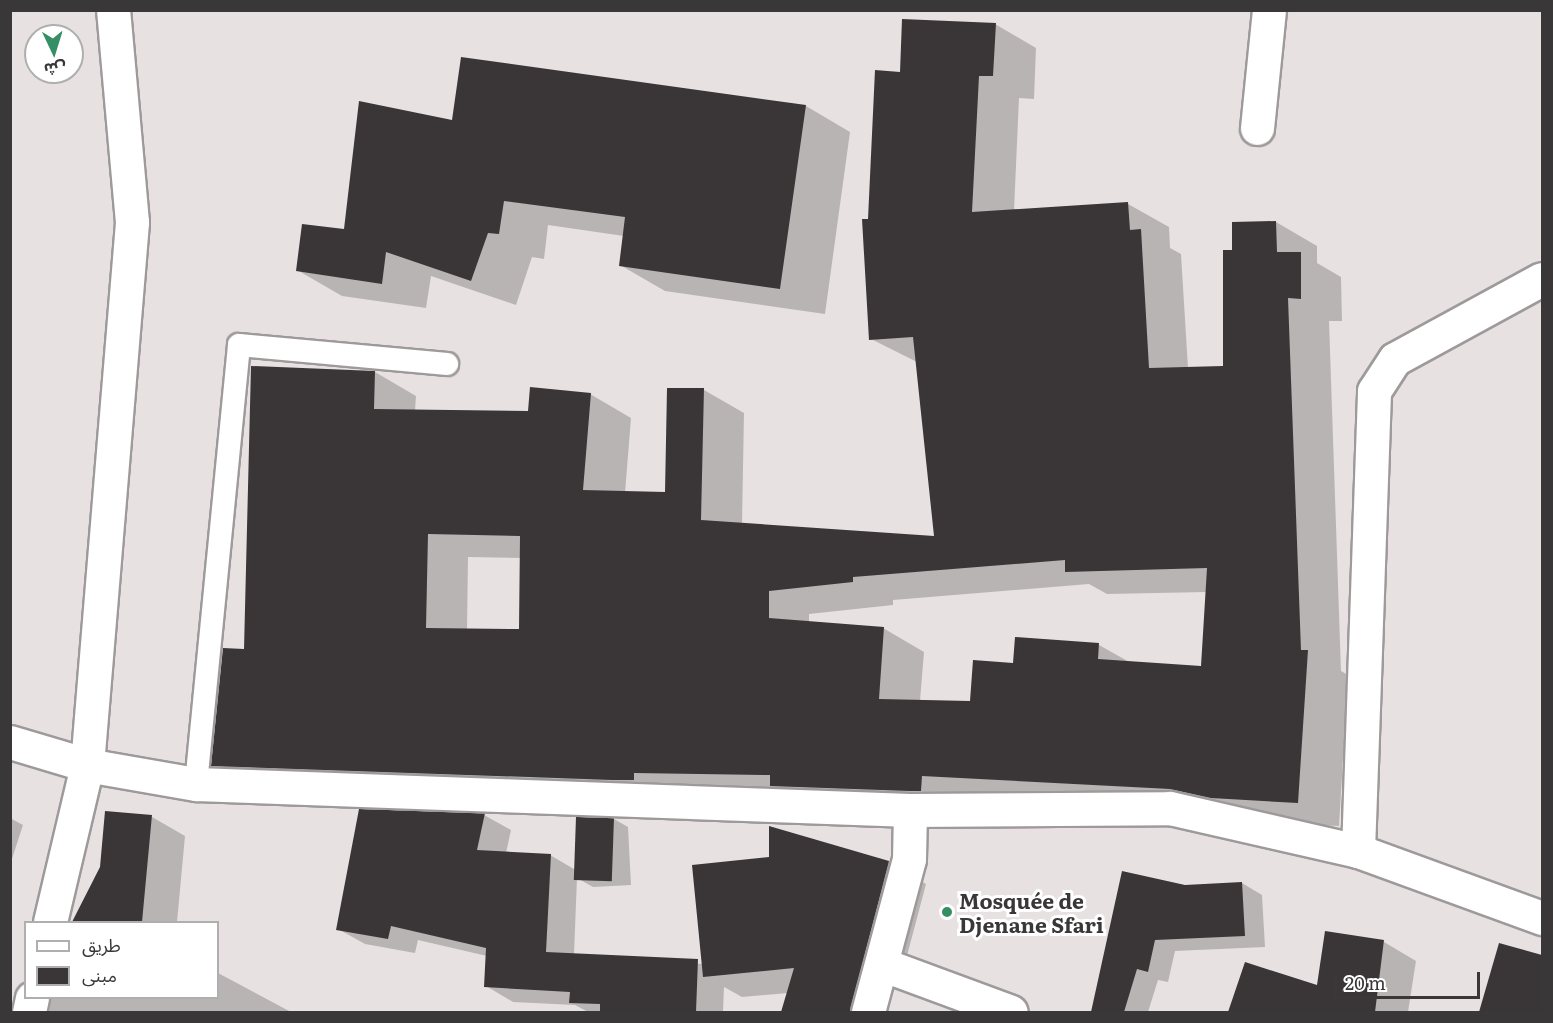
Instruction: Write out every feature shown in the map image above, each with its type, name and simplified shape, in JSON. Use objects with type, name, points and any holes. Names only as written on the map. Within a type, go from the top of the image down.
[{"type":"street","points":[[50,921],[87,765],[132,222],[113,10]]},
{"type":"street","points":[[1257,128],[1269,10]]},
{"type":"street","points":[[1358,851],[1374,392],[1395,359],[1542,279]]},
{"type":"street","points":[[10,742],[87,765],[196,784],[910,810],[1170,808],[1358,851],[1542,918]]},
{"type":"street","points":[[868,1012],[884,965],[909,859],[910,810]]},
{"type":"street","points":[[884,965],[1011,1012]]},
{"type":"lane","points":[[196,784],[239,345],[447,364]]},
{"type":"building","points":[[902,19],[996,23],[993,76],[979,76],[972,212],[1128,202],[1130,230],[1141,229],[1149,368],[1223,366],[1223,250],[1232,250],[1232,222],[1276,221],[1277,252],[1301,252],[1301,299],[1288,298],[1301,650],[1308,650],[1298,803],[1211,798],[1170,789],[922,776],[921,791],[910,791],[770,786],[770,775],[634,773],[634,780],[612,780],[211,766],[223,648],[244,649],[251,366],[375,371],[374,409],[528,411],[530,387],[591,393],[583,490],[665,492],[667,388],[704,388],[701,520],[934,536],[913,337],[869,340],[862,219],[868,219],[875,70],[900,72]],"holes":[[[428,534],[520,536],[519,629],[426,628]],[[1065,560],[1065,572],[1207,568],[1201,666],[1098,659],[1099,643],[1015,637],[1013,663],[973,660],[970,701],[879,699],[884,627],[769,618],[769,591],[853,582],[853,577]]]},
{"type":"building","points":[[461,57],[806,105],[780,289],[619,266],[625,217],[504,201],[499,234],[488,233],[471,281],[386,252],[382,284],[296,271],[302,224],[344,229],[359,101],[452,120]]},
{"type":"building","points":[[359,809],[485,813],[477,850],[551,854],[546,952],[698,959],[696,1012],[600,1012],[600,1004],[569,1003],[570,992],[484,987],[486,948],[391,926],[388,939],[336,930]]},
{"type":"building","points":[[105,811],[152,815],[142,921],[73,921],[100,867]]},
{"type":"building","points":[[576,817],[614,818],[612,881],[574,880]]},
{"type":"building","points":[[769,826],[889,861],[850,1012],[781,1012],[794,968],[703,977],[692,865],[769,857]]},
{"type":"building","points":[[1122,871],[1185,885],[1242,882],[1245,936],[1155,940],[1148,972],[1137,969],[1124,1012],[1091,1012]]},
{"type":"building","points":[[1325,931],[1384,940],[1375,1012],[1228,1012],[1245,962],[1317,985]]},
{"type":"building","points":[[1499,943],[1542,955],[1542,1012],[1479,1012]]},
{"type":"place","name":"Mosquée de Djenane Sfari","points":[[947,912]]}]
